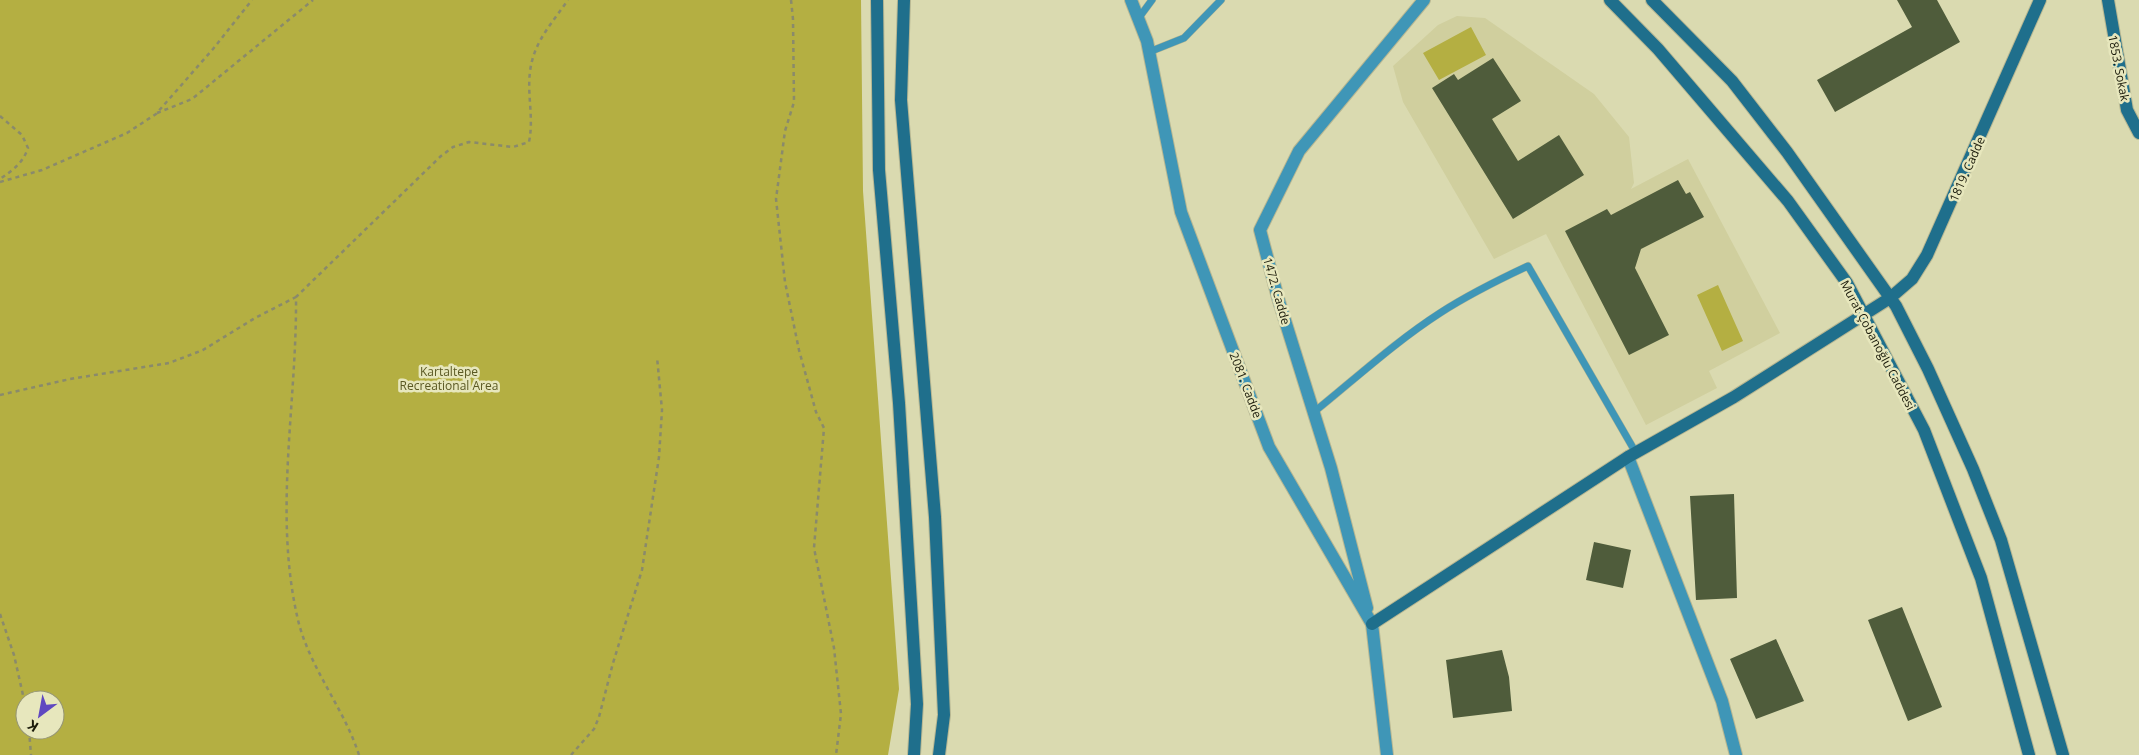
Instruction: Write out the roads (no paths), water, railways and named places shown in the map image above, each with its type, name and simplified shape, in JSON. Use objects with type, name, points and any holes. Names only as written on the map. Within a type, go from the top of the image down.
[{"type":"main road","points":[[877,0],[879,170],[899,403],[917,704],[914,755]]},
{"type":"main road","points":[[904,0],[901,100],[935,517],[944,715],[939,755]]},
{"type":"main road","name":"Murat Çobanoğlu Caddesi","points":[[1610,0],[1658,49],[1788,201],[1846,283],[1924,430],[1981,578],[2029,755]]},
{"type":"main road","points":[[1652,0],[1732,81],[1855,246],[1896,306],[1928,369],[1973,469],[2001,540],[2063,755]]},
{"type":"main road","name":"1819. Cadde","points":[[1372,624],[1632,455],[1734,397],[1890,298],[1912,279],[1927,255],[2040,0]]},
{"type":"main road","name":"1853. Sokak","points":[[2108,0],[2127,110],[2139,133]]},
{"type":"street","name":"2081. Cadde","points":[[1131,0],[1149,52],[1181,212],[1269,447],[1372,624],[1387,755]]},
{"type":"street","name":"1472. Cadde","points":[[1372,624],[1331,468],[1260,230],[1299,151],[1424,0]]},
{"type":"street","points":[[1632,455],[1722,701],[1736,755]]},
{"type":"lane","points":[[1138,18],[1152,0]]},
{"type":"lane","points":[[1149,52],[1184,38],[1221,0]]},
{"type":"lane","points":[[1314,412],[1410,334],[1439,314],[1469,295],[1528,266],[1632,455]]},
{"type":"park label","name":"Kartaltepe Recreational Area","points":[[449,378]]}]
